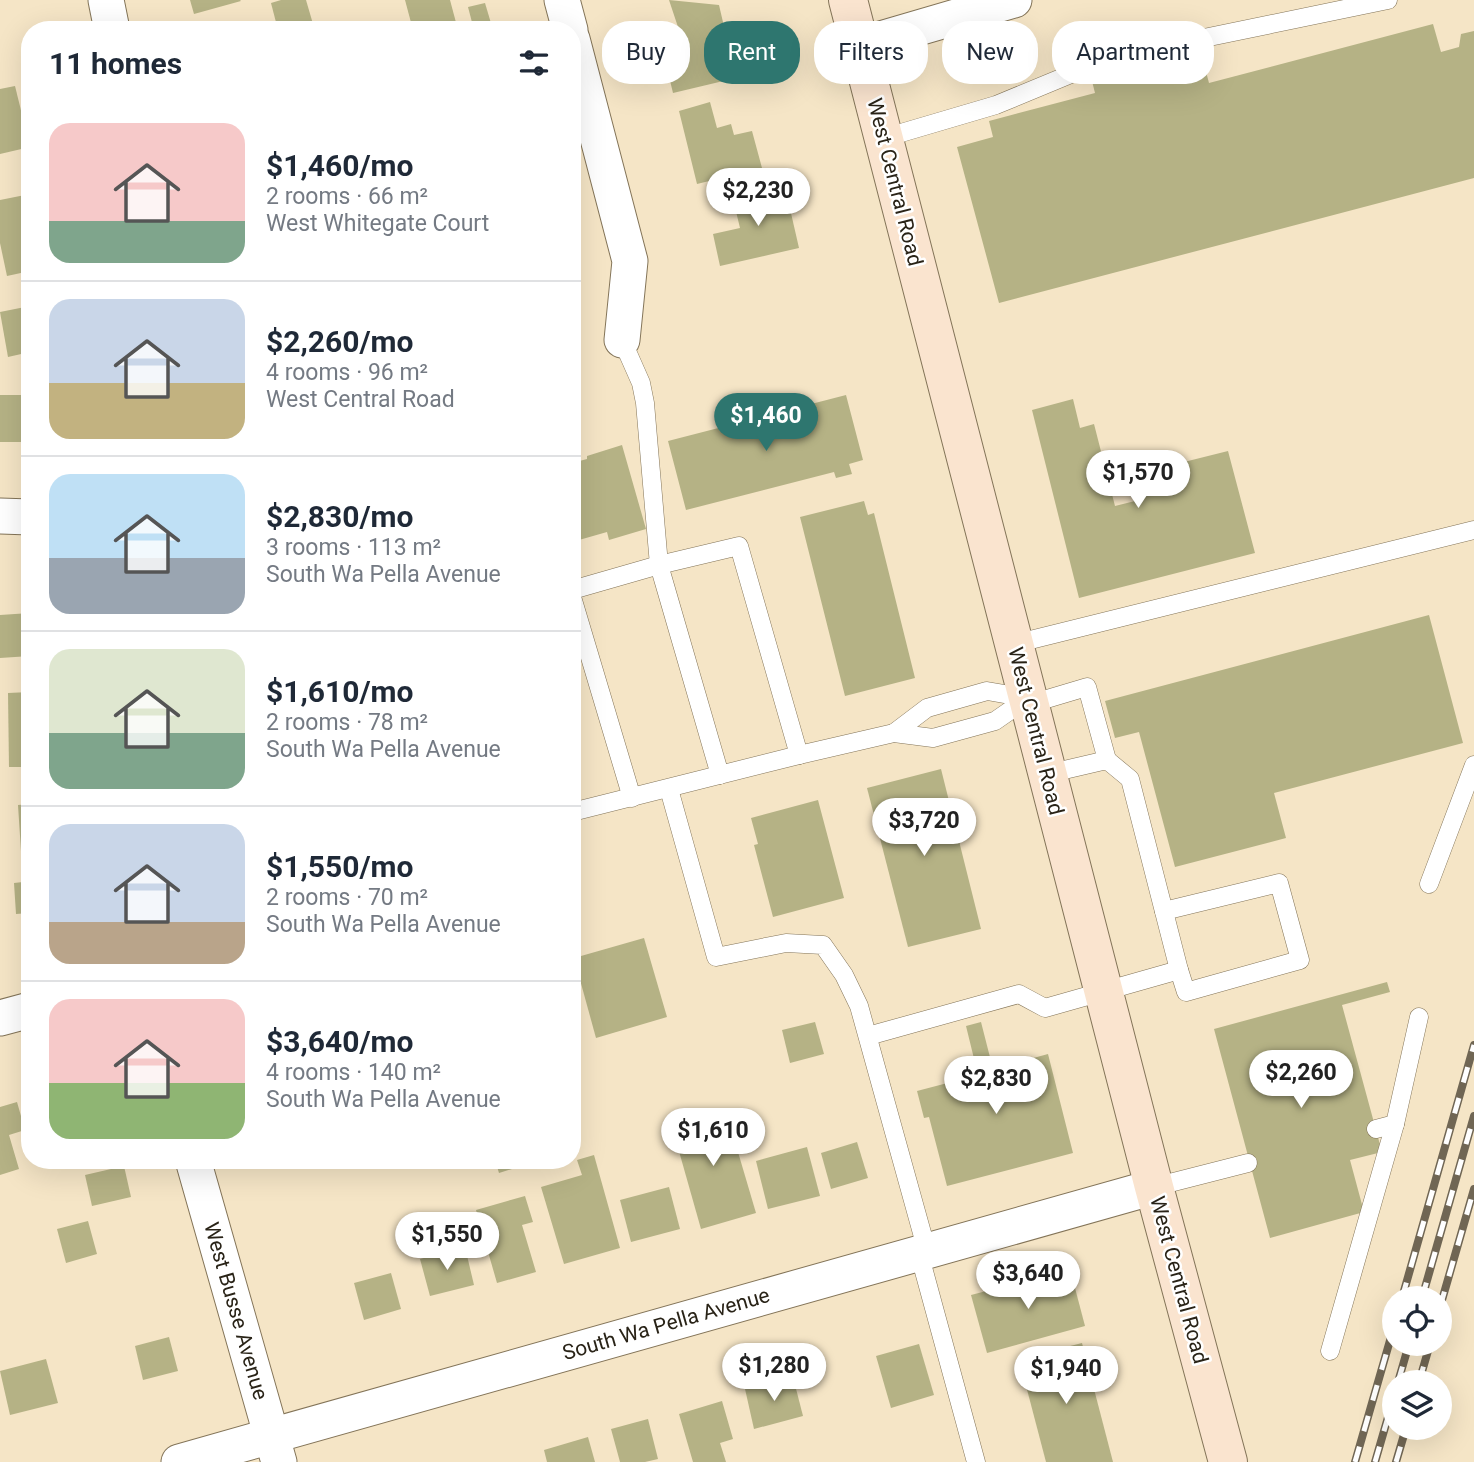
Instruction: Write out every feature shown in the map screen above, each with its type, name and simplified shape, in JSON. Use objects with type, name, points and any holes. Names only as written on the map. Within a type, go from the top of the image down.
[{"type":"main road","name":"West Central Road","points":[[848,0],[854,21]]},
{"type":"main road","name":"West Central Road","points":[[870,84],[1227,1462]]},
{"type":"street","points":[[106,0],[110,21]]},
{"type":"street","points":[[562,0],[568,21]]},
{"type":"street","points":[[928,25],[1014,0]]},
{"type":"street","points":[[581,73],[630,261],[622,340]]},
{"type":"street","points":[[0,516],[21,517]]},
{"type":"street","points":[[0,1018],[21,1012]]},
{"type":"street","name":"West Busse Avenue","points":[[196,1169],[275,1449]]},
{"type":"street","name":"South Wa Pella Avenue","points":[[179,1462],[275,1449],[923,1252],[1154,1187]]},
{"type":"lane","points":[[884,138],[996,105],[1112,57],[1388,0]]},
{"type":"lane","points":[[622,340],[641,383],[645,402],[659,565],[720,775]]},
{"type":"lane","points":[[1014,644],[1474,530]]},
{"type":"lane","points":[[581,587],[739,546],[799,755]]},
{"type":"lane","points":[[581,627],[632,799]]},
{"type":"lane","points":[[581,810],[894,733],[933,738],[995,721],[1029,701],[1087,687],[1107,760],[1130,779],[1179,970],[1185,992],[1300,960],[1279,883],[1164,911]]},
{"type":"lane","points":[[894,733],[928,708],[987,691],[1029,701]]},
{"type":"lane","points":[[1047,774],[1107,760]]},
{"type":"lane","points":[[1429,884],[1474,765]]},
{"type":"lane","points":[[669,789],[716,957],[786,943],[823,944],[844,975],[859,1006],[976,1462]]},
{"type":"lane","points":[[868,1036],[1019,995],[1045,1008],[1179,970]]},
{"type":"lane","points":[[1330,1350],[1395,1124],[1419,1017]]},
{"type":"lane","points":[[1376,1129],[1395,1124]]},
{"type":"lane","points":[[1154,1187],[1248,1163]]},
{"type":"building","points":[[190,0],[240,0],[241,1],[194,14]]},
{"type":"building","points":[[281,0],[306,0],[312,21],[276,21],[271,3]]},
{"type":"building","points":[[405,0],[450,0],[456,21],[411,21]]},
{"type":"building","points":[[669,0],[719,5],[723,21],[704,21],[704,84],[711,84],[673,93],[671,84],[690,84],[690,21],[676,21]]},
{"type":"building","points":[[485,3],[490,21],[472,21],[468,7]]},
{"type":"building","points":[[1433,24],[1441,52],[1459,47],[1461,34],[1474,31],[1474,178],[999,303],[957,147],[993,137],[989,121],[1095,93],[1093,84],[1214,84],[1214,82]]},
{"type":"building","points":[[15,86],[21,110],[21,149],[0,154],[0,89]]},
{"type":"building","points":[[710,102],[717,128],[731,124],[734,135],[752,131],[762,168],[697,184],[679,111]]},
{"type":"building","points":[[785,187],[799,248],[720,266],[713,234],[740,228],[733,199]]},
{"type":"building","points":[[21,196],[21,273],[7,276],[0,243],[0,200]]},
{"type":"building","points":[[21,308],[21,354],[8,357],[0,312]]},
{"type":"building","points":[[0,395],[21,395],[21,442],[0,442]]},
{"type":"building","points":[[846,395],[863,460],[849,464],[852,474],[836,478],[834,472],[686,510],[668,441]]},
{"type":"building","points":[[1073,399],[1080,428],[1094,424],[1115,506],[1135,501],[1128,476],[1228,451],[1255,553],[1079,598],[1032,410]]},
{"type":"building","points":[[622,445],[646,529],[609,540],[607,532],[581,539],[581,461],[587,459],[587,456]]},
{"type":"building","points":[[864,501],[868,515],[874,513],[915,678],[845,696],[800,517]]},
{"type":"building","points":[[21,614],[21,657],[0,658],[0,615]]},
{"type":"building","points":[[1429,615],[1463,743],[1274,793],[1286,838],[1175,867],[1139,732],[1115,738],[1105,701]]},
{"type":"building","points":[[21,692],[21,767],[9,767],[8,693]]},
{"type":"building","points":[[941,769],[981,929],[908,947],[867,788]]},
{"type":"building","points":[[818,800],[844,898],[773,917],[754,845],[758,844],[751,818]]},
{"type":"building","points":[[18,805],[21,805],[21,851]]},
{"type":"building","points":[[21,882],[21,914],[16,914],[14,883]]},
{"type":"building","points":[[644,938],[667,1017],[596,1038],[581,983],[581,956]]},
{"type":"building","points":[[1387,982],[1390,992],[1342,1005],[1382,1152],[1350,1160],[1364,1212],[1270,1238],[1214,1029]]},
{"type":"building","points":[[815,1022],[824,1054],[790,1063],[782,1030]]},
{"type":"building","points":[[981,1022],[993,1069],[1048,1054],[1073,1153],[947,1186],[929,1117],[924,1118],[917,1091],[978,1075],[966,1026]]},
{"type":"building","points":[[17,1102],[21,1131],[9,1135],[19,1169],[0,1175],[0,1107]]},
{"type":"building","points":[[725,1108],[756,1213],[701,1229],[671,1123]]},
{"type":"building","points":[[857,1142],[868,1178],[831,1189],[821,1153]]},
{"type":"building","points":[[807,1147],[820,1196],[768,1209],[756,1161]]},
{"type":"building","points":[[594,1155],[620,1248],[564,1264],[541,1187],[582,1175],[581,1159]]},
{"type":"building","points":[[125,1169],[131,1197],[92,1206],[85,1175]]},
{"type":"building","points":[[669,1187],[680,1229],[631,1242],[620,1200]]},
{"type":"building","points":[[525,1196],[533,1222],[522,1225],[536,1272],[497,1283],[476,1210]]},
{"type":"building","points":[[88,1221],[97,1254],[66,1263],[57,1229]]},
{"type":"building","points":[[465,1247],[474,1285],[430,1296],[420,1259]]},
{"type":"building","points":[[1070,1269],[1085,1326],[987,1353],[971,1295]]},
{"type":"building","points":[[391,1273],[401,1309],[364,1320],[354,1283]]},
{"type":"building","points":[[169,1337],[178,1371],[143,1380],[135,1346]]},
{"type":"building","points":[[1082,1343],[1113,1462],[1046,1462],[1019,1359]]},
{"type":"building","points":[[919,1344],[934,1395],[891,1408],[876,1356]]},
{"type":"building","points":[[46,1359],[58,1403],[10,1415],[0,1371]]},
{"type":"building","points":[[793,1377],[803,1416],[754,1429],[745,1389]]},
{"type":"building","points":[[722,1401],[733,1439],[720,1443],[726,1462],[693,1462],[679,1414]]},
{"type":"building","points":[[648,1419],[658,1459],[620,1462],[611,1429]]},
{"type":"building","points":[[588,1437],[595,1462],[547,1462],[544,1450]]},
{"type":"railway","points":[[1405,1286],[1474,1045]]},
{"type":"railway","points":[[1425,1286],[1474,1116]]},
{"type":"railway","points":[[1446,1286],[1474,1189]]},
{"type":"railway","points":[[1355,1462],[1386,1356]]},
{"type":"railway","points":[[1401,1370],[1406,1356]]},
{"type":"railway","points":[[1422,1370],[1427,1356]]},
{"type":"railway","points":[[1375,1462],[1382,1438]]},
{"type":"railway","points":[[1396,1462],[1402,1440]]}]
